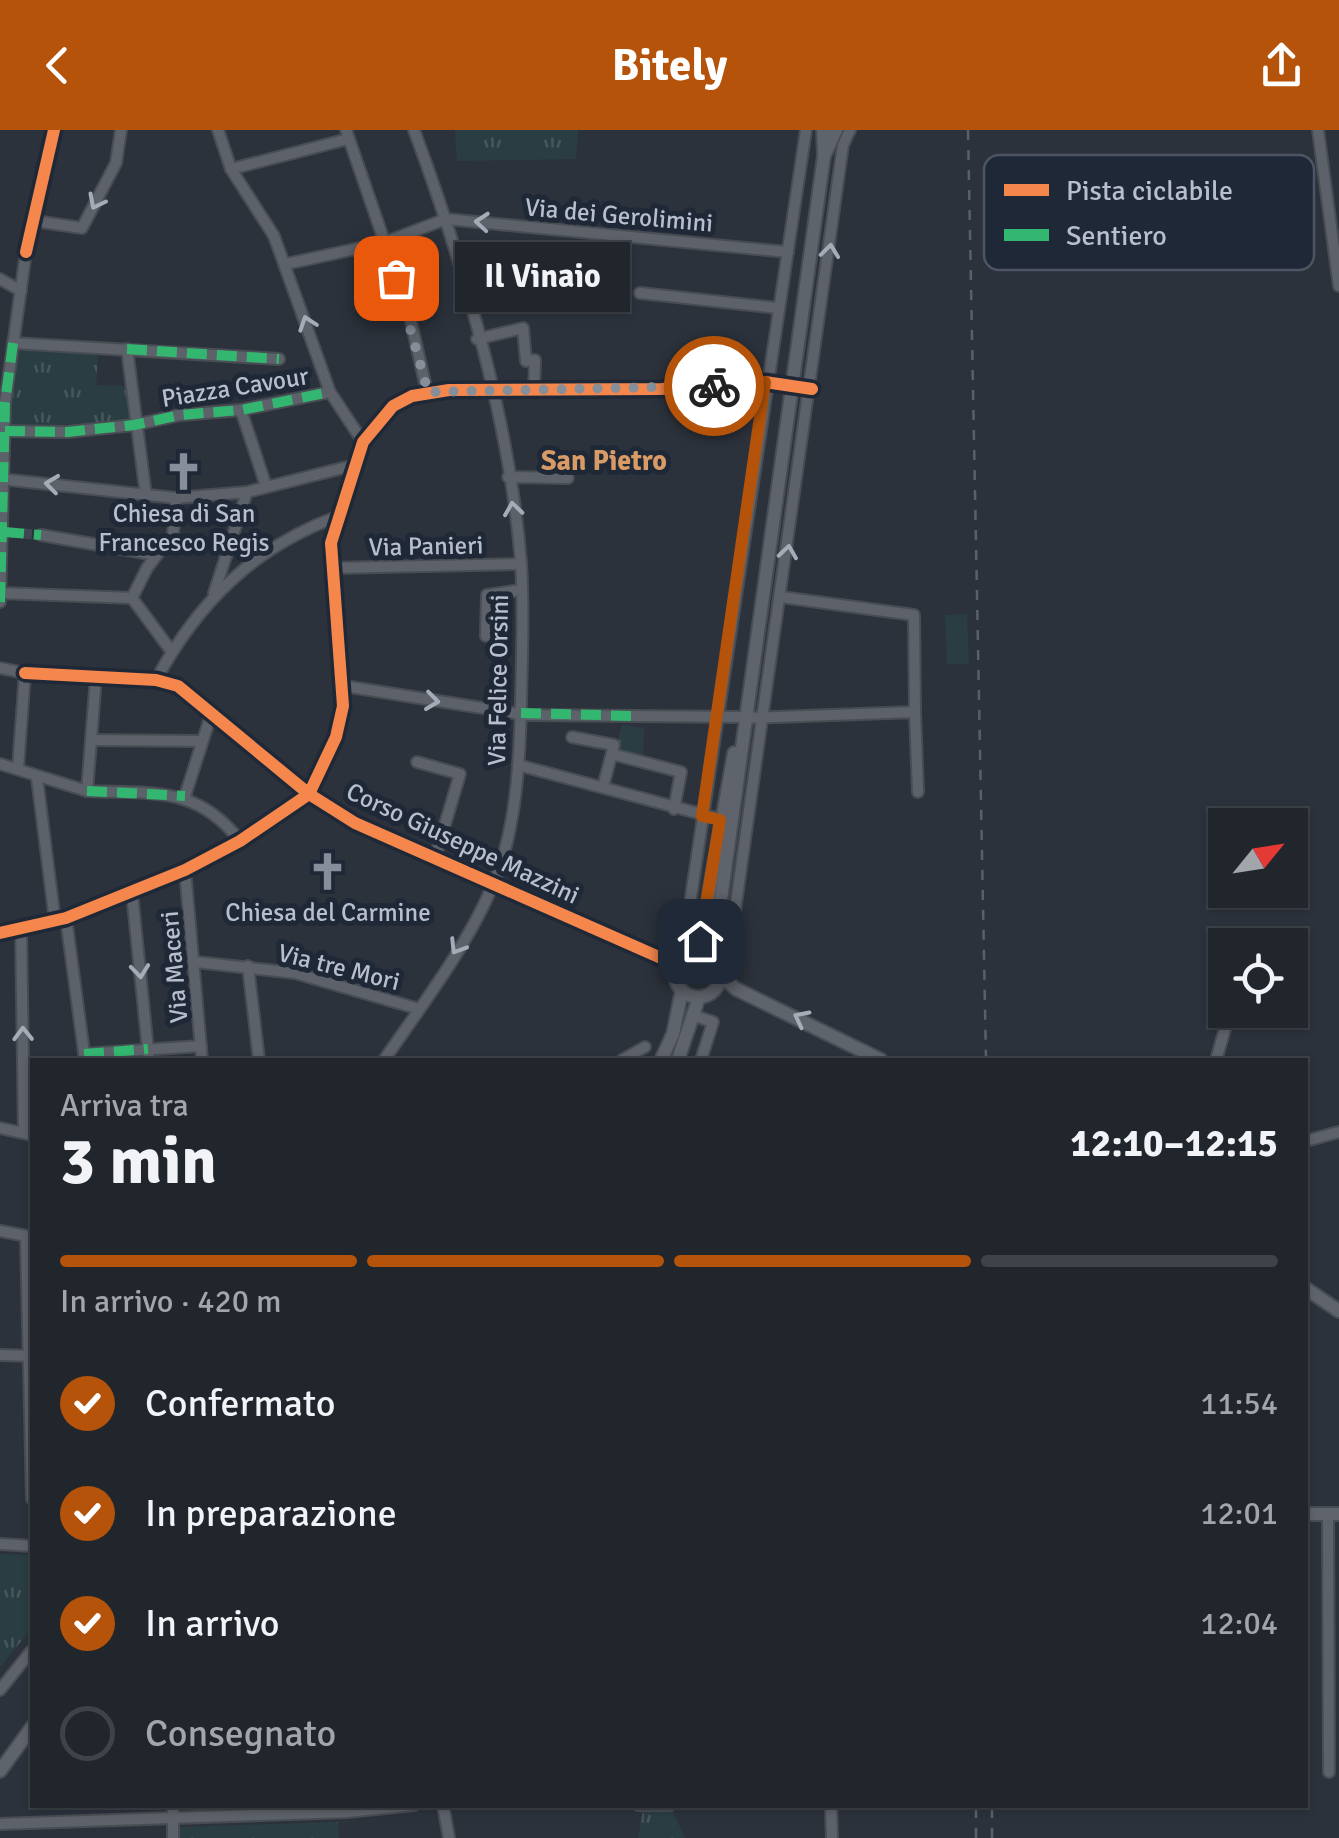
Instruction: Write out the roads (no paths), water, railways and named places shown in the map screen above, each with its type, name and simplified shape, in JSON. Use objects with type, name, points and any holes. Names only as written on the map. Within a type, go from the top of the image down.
[{"type":"main road","points":[[823,130],[824,156],[744,717],[731,889],[713,957],[721,976],[736,988],[878,1058]]},
{"type":"main road","points":[[824,156],[836,130]]},
{"type":"main road","points":[[698,951],[734,821]]},
{"type":"main road","points":[[663,1058],[673,1034],[682,990],[676,978],[677,965],[686,955],[698,951],[713,957]]},
{"type":"main road","points":[[682,990],[699,997],[712,993],[721,976]]},
{"type":"main road","points":[[679,1058],[699,997]]},
{"type":"main road","points":[[1308,1290],[1339,1311]]},
{"type":"main road","points":[[0,1771],[30,1730]]},
{"type":"street","points":[[0,602],[6,532],[2,479],[14,343],[26,252],[54,130]]},
{"type":"street","points":[[35,221],[82,228],[116,163],[122,130]]},
{"type":"street","points":[[218,130],[231,169],[262,215],[286,264],[330,392],[363,442]]},
{"type":"street","name":"Via Felice Orsini","points":[[385,1058],[492,883],[518,765],[520,713],[521,564],[508,477],[491,391],[446,219],[414,130]]},
{"type":"street","points":[[686,930],[765,382],[806,130]]},
{"type":"street","points":[[518,765],[702,816],[734,821],[762,718],[812,389],[843,145],[850,130]]},
{"type":"street","points":[[1318,130],[1339,286]]},
{"type":"street","points":[[231,169],[347,134],[408,312],[428,392]]},
{"type":"street","points":[[286,264],[383,243],[446,219]]},
{"type":"street","name":"Via dei Gerolimini","points":[[446,219],[788,252]]},
{"type":"street","points":[[0,279],[20,291]]},
{"type":"street","points":[[640,293],[778,308]]},
{"type":"street","points":[[477,339],[524,328],[526,361],[535,360],[534,390]]},
{"type":"street","points":[[14,343],[127,349]]},
{"type":"street","name":"Piazza Cavour","points":[[279,359],[127,349],[134,424],[180,414],[242,415],[330,392]]},
{"type":"street","points":[[0,932],[61,919],[184,870],[240,841],[309,794],[336,738],[344,686],[331,543],[363,442],[394,406],[428,392],[661,389],[765,382],[812,389]]},
{"type":"street","points":[[242,415],[266,486]]},
{"type":"street","points":[[6,432],[67,432],[134,424],[146,496]]},
{"type":"street","points":[[2,479],[176,498],[247,492],[355,465]]},
{"type":"street","points":[[508,477],[568,478]]},
{"type":"street","points":[[212,598],[247,492]]},
{"type":"street","points":[[132,598],[173,534],[176,498]]},
{"type":"street","points":[[156,680],[212,598],[259,554],[298,530],[339,516]]},
{"type":"street","points":[[41,535],[156,556]]},
{"type":"street","name":"Via Panieri","points":[[333,568],[521,564]]},
{"type":"street","points":[[486,636],[487,595],[521,590]]},
{"type":"street","points":[[1,593],[132,598]]},
{"type":"street","points":[[781,597],[914,615],[918,792]]},
{"type":"street","points":[[132,598],[172,652]]},
{"type":"street","name":"Corso Giuseppe Mazzini","points":[[0,668],[25,673],[156,680],[178,686],[309,794],[356,822],[677,965]]},
{"type":"street","points":[[18,768],[25,673]]},
{"type":"street","points":[[87,791],[96,677]]},
{"type":"street","points":[[344,686],[520,713],[762,718],[915,712]]},
{"type":"street","points":[[186,796],[199,741],[212,712]]},
{"type":"street","points":[[572,737],[614,745],[603,787]]},
{"type":"street","points":[[92,740],[199,741]]},
{"type":"street","points":[[612,754],[681,772],[674,808]]},
{"type":"street","points":[[417,762],[460,774],[435,858]]},
{"type":"street","points":[[2,764],[36,778],[73,784],[87,791],[186,796],[204,805],[240,841]]},
{"type":"street","points":[[36,778],[84,1057],[149,1055],[201,1046]]},
{"type":"street","name":"Via Maceri","points":[[184,870],[196,962],[202,1058]]},
{"type":"street","points":[[728,960],[731,889]]},
{"type":"street","points":[[132,893],[149,1055]]},
{"type":"street","points":[[0,1128],[28,1133],[21,928]]},
{"type":"street","name":"Via tre Mori","points":[[196,962],[295,973],[419,1008]]},
{"type":"street","points":[[248,966],[259,1058]]},
{"type":"street","points":[[692,1015],[713,1022],[702,1058]]},
{"type":"street","points":[[1217,1058],[1225,1028]]},
{"type":"street","points":[[625,1058],[645,1046]]},
{"type":"street","points":[[1308,1140],[1339,1132]]},
{"type":"street","points":[[0,1231],[30,1236],[30,1356],[0,1355]]},
{"type":"street","points":[[1329,1772],[1333,1514]]},
{"type":"street","points":[[0,1544],[30,1546]]},
{"type":"street","points":[[0,1690],[30,1652]]},
{"type":"street","points":[[0,1824],[173,1811],[346,1812],[385,1808]]},
{"type":"street","points":[[444,1808],[449,1838]]},
{"type":"street","points":[[832,1808],[832,1838]]},
{"type":"street","points":[[173,1811],[173,1838]]},
{"type":"tunnel","points":[[7,532],[41,535]]},
{"type":"railway","points":[[968,130],[986,1058]]},
{"type":"railway","points":[[976,1808],[976,1838]]},
{"type":"railway","points":[[992,1808],[992,1838]]},
{"type":"place","name":"Il Vinaio","points":[[396,278]]},
{"type":"place","name":"Chiesa di San Francesco Regis","points":[[184,472]]},
{"type":"place","name":"Chiesa del Carmine","points":[[328,871]]},
{"type":"district","name":"San Pietro","points":[[604,461]]}]
